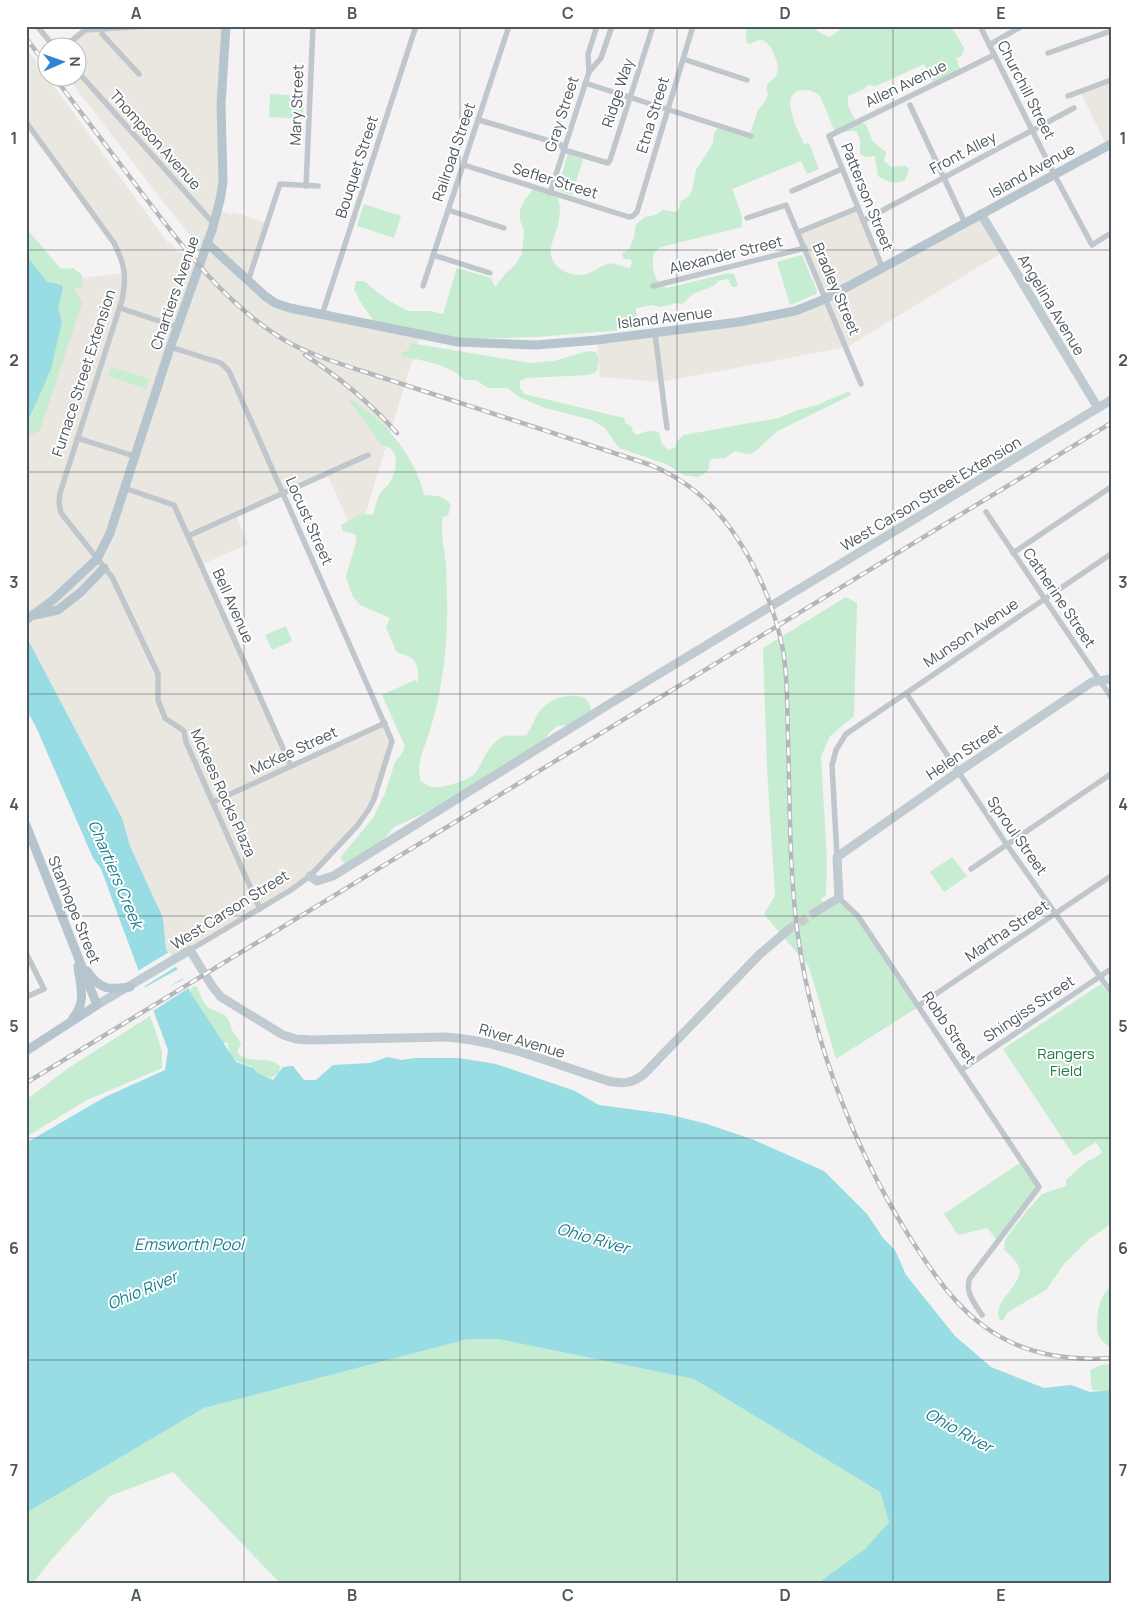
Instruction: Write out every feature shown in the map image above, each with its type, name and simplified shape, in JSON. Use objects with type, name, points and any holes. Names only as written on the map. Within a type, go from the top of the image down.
[{"type":"main road","name":"Chartiers Avenue","points":[[97,560],[110,533],[170,347],[214,224],[223,182],[221,104],[226,26]]},
{"type":"main road","name":"Island Avenue","points":[[207,243],[275,303],[322,316],[458,342],[500,345],[580,342],[655,334],[739,322],[790,312],[825,299],[1111,144]]},
{"type":"main road","points":[[35,615],[97,560]]},
{"type":"main road","points":[[35,615],[58,610],[80,592],[104,568]]},
{"type":"main road","name":"Stanhope Street","points":[[26,825],[97,1005]]},
{"type":"main road","points":[[77,955],[98,984],[114,989],[131,986]]},
{"type":"main road","points":[[68,1024],[77,1014],[83,993],[77,955]]},
{"type":"main road","name":"West Carson Street","points":[[26,1052],[97,1005]]},
{"type":"street","points":[[37,26],[47,38]]},
{"type":"street","points":[[76,38],[86,30],[147,26]]},
{"type":"street","name":"Mary Street","points":[[306,186],[313,26]]},
{"type":"street","name":"Bouquet Street","points":[[322,316],[416,26]]},
{"type":"street","name":"Railroad Street","points":[[423,286],[509,26]]},
{"type":"street","name":"Gray Street","points":[[589,72],[588,54],[597,26]]},
{"type":"street","name":"Gray Street","points":[[550,192],[589,72],[601,58],[612,26]]},
{"type":"street","name":"Ridge Way","points":[[564,150],[608,163],[653,26]]},
{"type":"street","name":"Etna Street","points":[[637,212],[693,26]]},
{"type":"street","name":"Churchill Street","points":[[980,26],[1054,174],[1092,245],[1111,233]]},
{"type":"street","points":[[989,45],[1022,26]]},
{"type":"street","points":[[102,29],[102,34],[139,74]]},
{"type":"street","points":[[1048,53],[1111,31]]},
{"type":"street","name":"Allen Avenue","points":[[829,136],[994,55]]},
{"type":"street","points":[[683,59],[747,80]]},
{"type":"street","points":[[1068,96],[1111,80]]},
{"type":"street","name":"Thompson Avenue","points":[[88,83],[214,224]]},
{"type":"street","points":[[585,83],[752,136]]},
{"type":"street","points":[[910,105],[965,223]]},
{"type":"street","name":"Front Alley","points":[[863,221],[1074,108]]},
{"type":"street","points":[[478,120],[560,144],[564,150]]},
{"type":"street","name":"Furnace Street Extension","points":[[26,122],[114,242],[122,259],[125,273],[120,308],[60,493],[59,507],[64,518],[97,560]]},
{"type":"street","name":"Patterson Street","points":[[829,136],[882,267]]},
{"type":"street","name":"Sefler Street","points":[[464,166],[629,217],[637,212]]},
{"type":"street","points":[[792,191],[842,169]]},
{"type":"street","points":[[248,281],[280,184],[318,186]]},
{"type":"street","name":"Bradley Street","points":[[746,218],[786,205],[799,232],[861,384]]},
{"type":"street","points":[[799,232],[858,208]]},
{"type":"street","points":[[448,210],[504,228]]},
{"type":"street","name":"Angelina Avenue","points":[[981,214],[1098,408]]},
{"type":"street","name":"Alexander Street","points":[[653,286],[805,248]]},
{"type":"street","points":[[433,255],[490,273]]},
{"type":"street","points":[[120,308],[177,327]]},
{"type":"street","points":[[655,334],[667,428]]},
{"type":"street","name":"Locust Street","points":[[170,347],[221,363],[226,367],[392,741]]},
{"type":"street","name":"West Carson Street Extension","points":[[310,876],[317,881],[333,876],[611,703],[1111,400]]},
{"type":"street","points":[[77,438],[134,456]]},
{"type":"street","points":[[188,536],[368,455]]},
{"type":"street","points":[[1013,553],[1111,487]]},
{"type":"street","name":"Bell Avenue","points":[[124,488],[174,505],[290,766]]},
{"type":"street","name":"Catherine Street","points":[[986,512],[1111,697]]},
{"type":"street","name":"Munson Avenue","points":[[837,857],[832,765],[836,750],[846,734],[1111,554]]},
{"type":"street","name":"Mckees Rocks Plaza","points":[[97,560],[112,577],[158,674],[158,700],[166,718],[184,731],[186,742],[260,909]]},
{"type":"street","name":"Helen Street","points":[[837,857],[958,772],[1092,682],[1111,679]]},
{"type":"street","name":"Sproul Street","points":[[906,693],[1007,845],[1111,992]]},
{"type":"street","name":"McKee Street","points":[[213,802],[385,723]]},
{"type":"street","name":"West Carson Street","points":[[97,1005],[260,909],[310,876],[357,826],[369,809],[374,799],[392,741]]},
{"type":"street","points":[[971,870],[1111,774]]},
{"type":"street","points":[[817,911],[839,898],[837,857]]},
{"type":"street","name":"Martha Street","points":[[918,1006],[1111,876]]},
{"type":"street","name":"Robb Street","points":[[839,898],[858,916],[1039,1187],[970,1278],[969,1295],[982,1315]]},
{"type":"street","name":"River Avenue","points":[[190,950],[212,986],[221,996],[272,1030],[289,1038],[322,1040],[445,1037],[474,1040],[608,1081],[624,1084],[644,1074],[759,955],[788,930]]},
{"type":"street","points":[[26,953],[44,989],[26,997]]},
{"type":"street","name":"Shingiss Street","points":[[961,1070],[1111,969]]},
{"type":"shaded area","points":[[147,26],[226,26],[223,182],[217,210],[232,215],[233,212],[267,223],[248,281],[275,303],[420,335],[357,541],[327,474],[236,515],[248,544],[201,565],[290,766],[385,723],[392,741],[369,809],[310,876],[173,961],[166,949],[163,918],[130,846],[122,818],[26,636],[26,424],[47,282],[125,273],[122,259],[26,122],[26,48],[38,64],[38,88],[55,88],[168,243],[170,242],[177,252],[187,255],[198,267],[202,256],[192,244],[192,237],[76,88],[88,88],[88,38],[75,38],[85,30]]},
{"type":"shaded area","points":[[1111,80],[1111,144],[1107,146],[1080,91]]},
{"type":"shaded area","points":[[858,208],[882,267],[981,214],[1003,252],[847,347],[661,382],[600,377],[597,340],[739,322],[824,299],[799,232]]},
{"type":"green space","points":[[748,26],[805,26],[830,37],[846,26],[947,26],[954,31],[964,48],[962,56],[956,58],[961,71],[934,84],[924,64],[876,86],[868,85],[848,96],[848,105],[854,118],[866,125],[873,142],[886,152],[884,161],[891,167],[906,166],[909,170],[905,180],[891,182],[878,176],[875,156],[866,157],[860,154],[860,139],[856,131],[835,132],[820,96],[809,90],[798,91],[791,100],[792,116],[804,144],[809,143],[819,169],[807,174],[801,161],[732,189],[742,216],[742,227],[661,247],[654,252],[654,273],[662,286],[667,288],[729,273],[734,274],[738,285],[736,287],[732,287],[728,279],[718,281],[713,286],[692,295],[682,304],[676,303],[661,307],[653,305],[636,308],[637,324],[634,329],[537,337],[460,339],[374,321],[354,289],[356,281],[364,281],[386,299],[408,311],[430,311],[443,314],[457,268],[491,278],[495,287],[515,265],[522,254],[524,230],[520,221],[520,210],[533,189],[558,198],[559,217],[557,230],[551,246],[551,257],[558,267],[568,273],[579,275],[591,273],[604,265],[611,264],[630,268],[632,262],[630,259],[624,259],[622,254],[630,248],[636,224],[645,217],[655,215],[663,210],[676,212],[679,209],[681,201],[689,196],[692,190],[696,170],[713,143],[714,133],[718,128],[749,137],[758,110],[768,95],[768,84],[775,77],[778,70],[771,48],[765,41],[758,40],[747,43],[746,32]]},
{"type":"green space","points":[[270,94],[304,96],[303,119],[269,117]]},
{"type":"green space","points":[[568,154],[583,159],[572,195],[557,190]]},
{"type":"green space","points":[[364,204],[401,216],[394,238],[357,226]]},
{"type":"green space","points":[[26,228],[61,269],[73,268],[82,275],[83,286],[74,289],[82,303],[40,430],[29,436],[26,443],[26,424],[31,419],[42,382],[49,375],[51,357],[55,353],[53,349],[56,340],[58,340],[57,335],[62,321],[59,317],[57,305],[60,302],[60,296],[64,288],[61,287],[58,280],[52,289],[26,257]]},
{"type":"green space","points":[[802,255],[817,291],[816,294],[790,305],[777,262]]},
{"type":"green space","points":[[410,343],[530,363],[554,361],[588,351],[596,352],[599,362],[596,372],[588,375],[527,378],[520,381],[520,388],[524,394],[624,418],[625,423],[631,426],[633,432],[637,435],[650,431],[659,433],[662,444],[668,450],[675,448],[679,439],[684,435],[778,418],[817,405],[847,392],[850,392],[851,395],[778,431],[753,453],[746,454],[735,451],[725,458],[712,459],[709,463],[709,468],[698,477],[684,475],[666,464],[619,448],[605,428],[592,420],[545,408],[521,398],[507,388],[488,388],[476,380],[464,380],[444,367],[402,356],[401,353],[409,350]]},
{"type":"green space","points":[[111,367],[149,379],[146,389],[108,376]]},
{"type":"green space","points":[[347,397],[373,416],[395,438],[413,465],[424,495],[443,498],[451,506],[448,515],[443,517],[442,523],[447,597],[445,659],[437,704],[420,762],[419,775],[421,781],[430,787],[442,787],[469,778],[477,771],[487,752],[497,740],[505,736],[526,735],[542,708],[556,699],[566,696],[583,698],[590,705],[591,711],[570,725],[557,726],[548,734],[542,746],[460,797],[394,827],[376,848],[347,865],[340,858],[373,818],[385,793],[395,762],[405,746],[382,695],[415,680],[417,682],[418,675],[414,660],[396,651],[386,627],[390,618],[360,605],[353,597],[346,577],[358,535],[343,531],[341,525],[360,515],[373,515],[380,494],[389,484],[396,466],[395,455],[392,450],[381,445]]},
{"type":"green space","points":[[846,597],[857,603],[854,716],[830,736],[821,756],[827,862],[826,895],[821,899],[828,910],[843,901],[848,905],[918,1007],[836,1059],[809,967],[764,914],[775,896],[767,767],[763,648]]},
{"type":"green space","points":[[286,626],[292,641],[272,650],[265,635]]},
{"type":"green space","points":[[952,857],[967,876],[944,892],[930,872]]},
{"type":"green space","name":"Rangers Field","points":[[1101,984],[1111,998],[1111,1224],[1089,1239],[1064,1264],[1046,1290],[1008,1312],[1003,1320],[1000,1320],[998,1313],[1000,1307],[1017,1280],[1019,1273],[1018,1265],[1004,1249],[1005,1240],[1042,1194],[1066,1186],[1066,1180],[1086,1162],[1102,1152],[1096,1142],[1074,1156],[1003,1049]]},
{"type":"green space","points":[[196,986],[207,1006],[223,1014],[228,1019],[232,1030],[241,1044],[237,1052],[247,1058],[275,1063],[280,1066],[279,1073],[271,1078],[257,1074],[251,1066],[241,1063],[232,1057],[228,1043],[219,1043],[191,995],[191,988]]},
{"type":"green space","points":[[150,1016],[162,1051],[162,1068],[87,1100],[26,1137],[26,1100],[70,1067]]},
{"type":"green space","points":[[1021,1162],[1038,1187],[997,1240],[987,1228],[958,1235],[944,1214]]},
{"type":"green space","points":[[1111,1287],[1111,1349],[1099,1335],[1097,1322],[1103,1295]]},
{"type":"green space","points":[[468,1339],[498,1339],[694,1379],[880,1492],[889,1522],[865,1549],[818,1583],[280,1583],[173,1472],[110,1496],[50,1561],[33,1583],[26,1583],[26,1513],[204,1408]]},
{"type":"green space","points":[[1111,1364],[1111,1391],[1092,1390],[1090,1370],[1101,1365]]},
{"type":"water","points":[[26,255],[47,282],[59,284],[63,287],[58,309],[62,322],[51,369],[26,426],[26,355],[28,351]]},
{"type":"water","name":"Emsworth Pool","points":[[26,636],[122,818],[130,846],[163,918],[166,949],[194,998],[236,1062],[253,1068],[257,1073],[273,1080],[283,1067],[293,1066],[304,1080],[316,1080],[333,1065],[370,1063],[388,1057],[401,1060],[459,1058],[496,1064],[575,1091],[599,1105],[667,1114],[707,1124],[754,1140],[824,1171],[867,1214],[883,1238],[895,1250],[906,1275],[955,1336],[991,1367],[1044,1388],[1071,1385],[1090,1392],[1111,1390],[1111,1583],[818,1583],[865,1549],[889,1522],[880,1492],[694,1379],[498,1339],[468,1339],[204,1408],[26,1513],[26,1143],[105,1097],[165,1070],[168,1050],[101,869],[93,858],[36,727],[26,709]]},
{"type":"pier","points":[[169,952],[177,966],[142,988],[136,972]]},
{"type":"pier","points":[[180,968],[185,977],[169,987],[186,978],[190,987],[153,1011],[142,989]]},
{"type":"tunnel","points":[[788,930],[817,911]]},
{"type":"railway","points":[[26,38],[38,54]]},
{"type":"railway","points":[[63,88],[194,260],[226,294],[262,325],[281,338],[310,353],[331,361],[651,465],[687,485],[716,510],[749,558],[763,586],[779,631],[786,672],[791,862],[795,912],[805,977],[827,1061],[842,1102],[877,1181],[898,1218],[934,1273],[949,1293],[985,1327],[1014,1344],[1045,1354],[1061,1357],[1111,1358]]},
{"type":"railway","points":[[305,355],[354,391],[397,433]]},
{"type":"railway","points":[[26,1083],[1111,423]]},
{"type":"water label","name":"Chartiers Creek","points":[[116,874]]},
{"type":"water label","name":"Ohio River","points":[[593,1238]]},
{"type":"water label","name":"Ohio River","points":[[142,1290]]},
{"type":"water label","name":"Ohio River","points":[[959,1430]]}]
